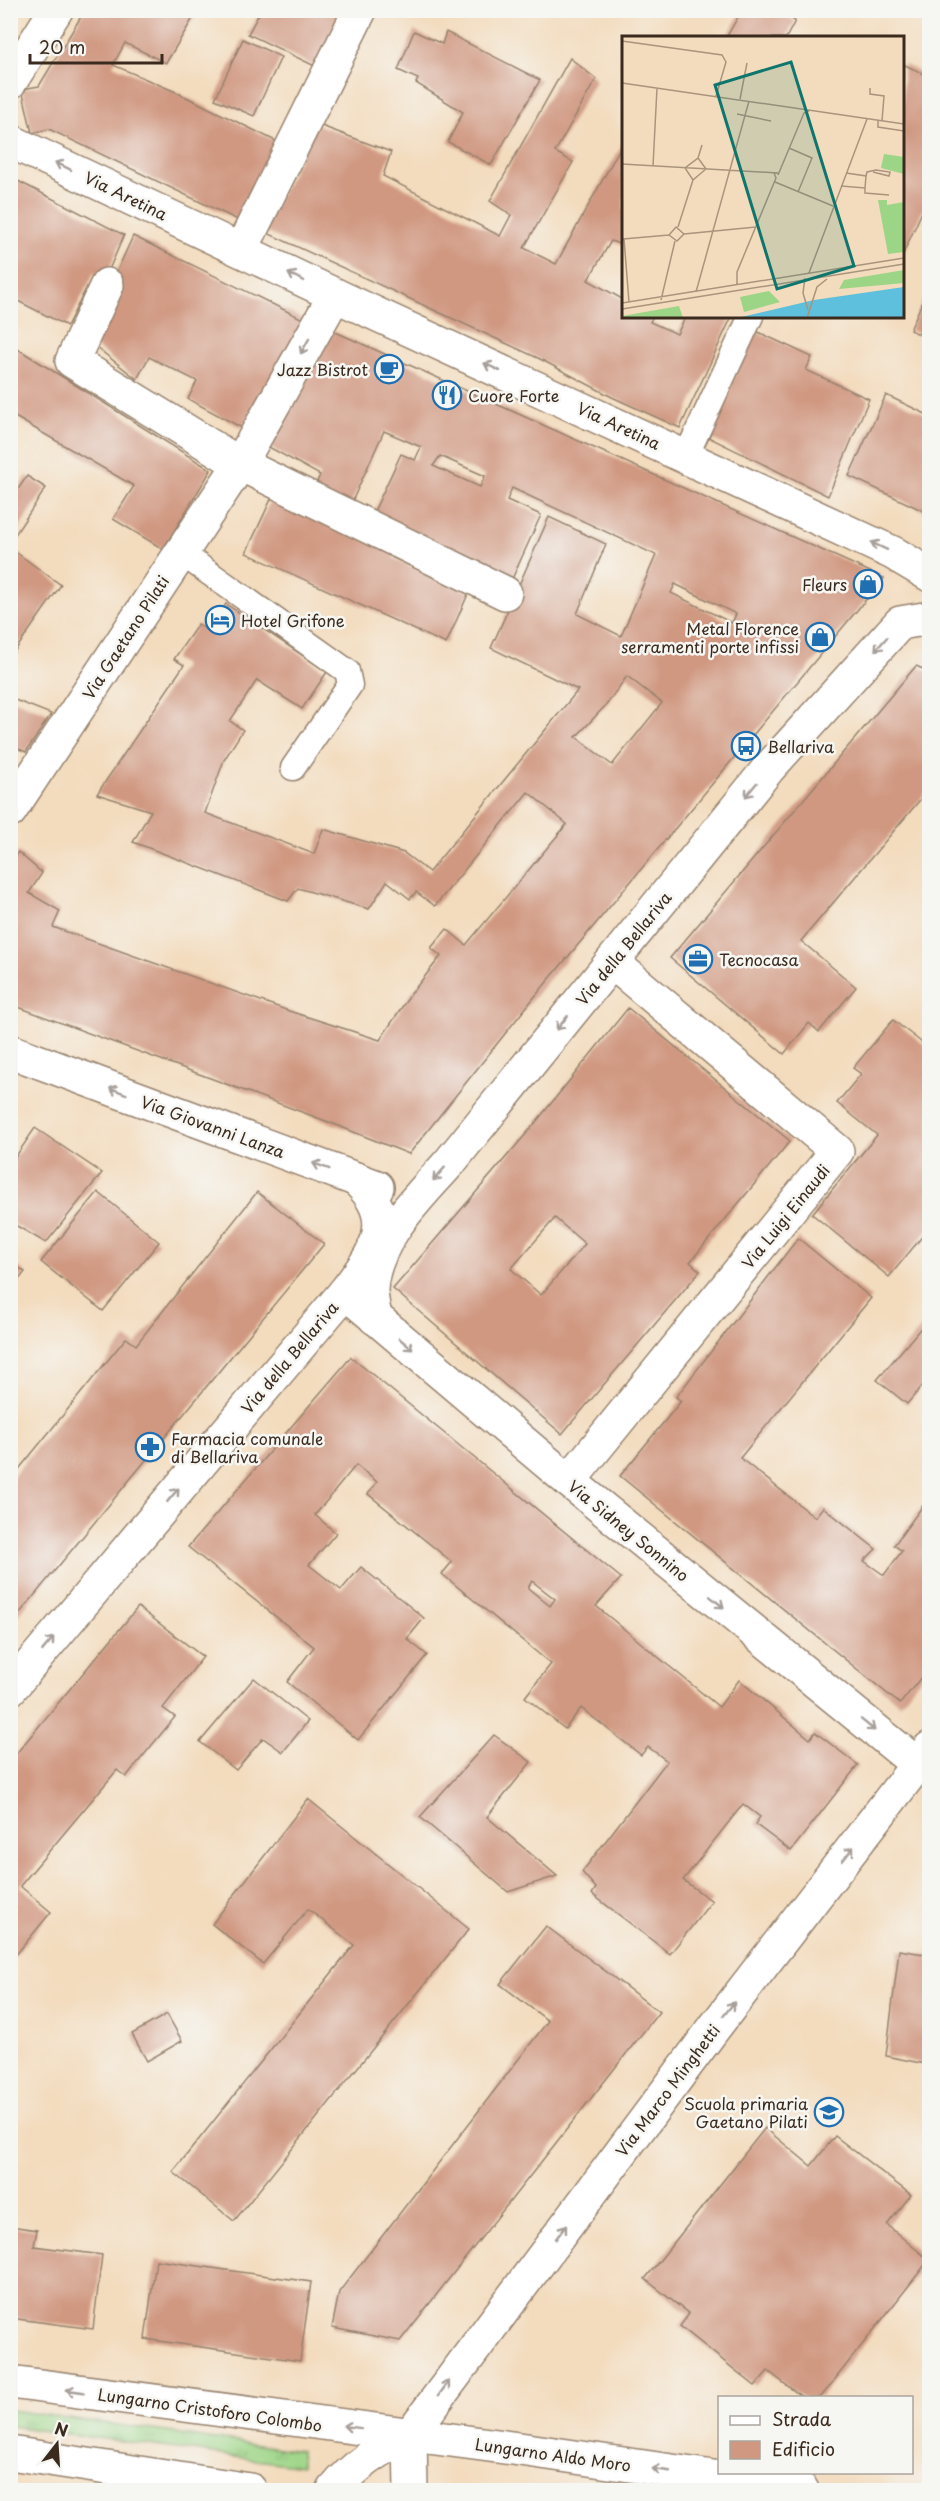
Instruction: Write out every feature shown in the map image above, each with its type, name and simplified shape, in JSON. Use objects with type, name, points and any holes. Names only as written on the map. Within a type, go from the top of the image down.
[{"type":"street","points":[[10,82],[56,10]]},
{"type":"street","points":[[241,250],[360,10]]},
{"type":"street","name":"Via Aretina","points":[[10,141],[335,295],[893,553],[929,572]]},
{"type":"street","points":[[107,285],[72,361],[240,464],[505,593]]},
{"type":"street","name":"Via Gaetano Pilati","points":[[10,811],[240,464],[335,295]]},
{"type":"street","name":"Via della Bellariva","points":[[375,1318],[371,1291],[374,1270],[386,1240],[415,1201],[449,1163],[768,770],[900,623],[930,618]]},
{"type":"street","name":"Via Luigi Einaudi","points":[[569,1480],[837,1151],[612,962]]},
{"type":"street","name":"Via Giovanni Lanza","points":[[10,1051],[415,1201]]},
{"type":"street","name":"Via della Bellariva","points":[[10,1689],[345,1292],[371,1258],[380,1231],[378,1209],[372,1194],[356,1179]]},
{"type":"street","name":"Via Sidney Sonnino","points":[[345,1292],[569,1480],[923,1756]]},
{"type":"street","name":"Via Marco Minghetti","points":[[334,2490],[352,2469],[391,2443],[410,2435],[714,2028],[923,1756]]},
{"type":"street","name":"Lungarno Cristoforo Colombo","points":[[10,2382],[410,2435]]},
{"type":"street","points":[[410,2435],[411,2490]]},
{"type":"street","name":"Lungarno Aldo Moro","points":[[410,2435],[802,2490]]},
{"type":"street","points":[[10,2453],[250,2490]]},
{"type":"street","points":[[121,2470],[154,2490]]},
{"type":"lane","points":[[686,456],[750,318]]},
{"type":"lane","points":[[181,553],[347,671],[350,685],[293,768]]},
{"type":"green space","points":[[11,2410],[301,2451],[301,2466],[11,2426]]},
{"type":"building","points":[[85,10],[198,10],[166,63],[125,43],[113,65],[176,92],[284,145],[246,224],[49,129],[32,133],[22,89],[39,86]]},
{"type":"building","points":[[261,10],[352,10],[323,70],[248,34]]},
{"type":"building","points":[[742,10],[778,10],[795,21],[787,36],[727,36]]},
{"type":"building","points":[[414,31],[442,44],[446,32],[540,80],[491,165],[448,142],[463,112],[416,83],[418,79],[398,70]]},
{"type":"building","points":[[243,39],[281,57],[254,116],[215,99]]},
{"type":"building","points":[[570,58],[596,79],[555,152],[573,162],[524,248],[556,264],[622,145],[622,245],[611,241],[588,280],[622,299],[622,318],[652,318],[650,322],[677,334],[685,318],[731,318],[680,428],[612,397],[540,359],[263,231],[316,124],[391,152],[383,176],[500,236],[511,215],[490,201]]},
{"type":"building","points":[[904,64],[930,77],[930,205],[926,203],[904,252]]},
{"type":"building","points":[[10,177],[124,235],[105,279],[94,273],[67,326],[10,297]]},
{"type":"building","points":[[133,236],[307,321],[242,428],[188,399],[197,381],[149,357],[137,379],[86,339]]},
{"type":"building","points":[[930,284],[930,339],[910,330]]},
{"type":"building","points":[[329,329],[884,578],[532,1000],[409,1154],[10,1004],[10,862],[18,852],[42,873],[29,893],[60,911],[53,927],[289,1011],[380,1040],[410,995],[441,956],[431,948],[447,929],[466,945],[567,824],[528,792],[435,906],[416,892],[410,899],[387,881],[369,909],[298,888],[288,901],[133,842],[151,811],[97,794],[184,665],[174,659],[198,624],[208,631],[226,604],[327,672],[302,709],[257,680],[230,721],[243,730],[224,760],[205,813],[314,854],[323,829],[404,853],[429,872],[578,690],[491,648],[549,517],[606,544],[577,614],[621,636],[656,555],[512,488],[507,500],[541,515],[512,579],[368,524],[401,454],[415,460],[421,447],[384,431],[349,508],[313,491],[320,475],[265,445]],"holes":[[[440,456],[485,476],[480,487],[433,466]],[[675,584],[736,614],[732,623],[671,593]],[[627,676],[662,703],[612,765],[576,737],[607,704]]]},
{"type":"building","points":[[756,331],[812,357],[806,370],[869,399],[828,496],[706,436]]},
{"type":"building","points":[[10,344],[211,470],[163,549],[113,519],[134,486],[10,414]]},
{"type":"building","points":[[886,395],[930,416],[930,514],[849,476]]},
{"type":"building","points":[[27,476],[46,488],[10,542],[10,501]]},
{"type":"building","points":[[273,495],[396,553],[393,558],[469,592],[446,644],[246,553]]},
{"type":"building","points":[[10,548],[61,585],[12,655],[10,654]]},
{"type":"building","points":[[916,666],[930,672],[930,788],[801,941],[856,987],[819,1032],[809,1023],[784,1054],[670,958]]},
{"type":"building","points":[[10,698],[51,714],[26,752],[10,745]]},
{"type":"building","points":[[628,1008],[790,1141],[690,1262],[700,1271],[562,1434],[393,1289],[532,1127]],"holes":[[[555,1218],[585,1244],[541,1295],[511,1269]]]},
{"type":"building","points":[[893,1020],[930,1049],[930,1227],[889,1277],[812,1214],[877,1135],[837,1103],[861,1074],[853,1068]]},
{"type":"building","points":[[35,1128],[102,1173],[46,1243],[10,1222],[10,1165]]},
{"type":"building","points":[[98,1192],[159,1242],[103,1311],[41,1262]]},
{"type":"building","points":[[257,1192],[324,1244],[10,1625],[10,1480],[126,1338],[136,1345]]},
{"type":"building","points":[[798,1238],[871,1298],[740,1458],[815,1517],[823,1507],[876,1549],[864,1561],[884,1575],[902,1551],[894,1545],[930,1496],[930,1666],[900,1704],[620,1476],[681,1401],[676,1397]]},
{"type":"building","points":[[10,1261],[25,1272],[10,1291]]},
{"type":"building","points":[[930,1317],[930,1377],[907,1404],[877,1380]]},
{"type":"building","points":[[351,1357],[621,1578],[596,1606],[719,1707],[739,1680],[810,1739],[815,1732],[858,1765],[791,1851],[755,1824],[760,1817],[743,1804],[683,1880],[712,1901],[670,1954],[592,1894],[596,1888],[582,1872],[667,1761],[648,1747],[641,1755],[581,1708],[565,1729],[525,1697],[551,1664],[442,1574],[452,1562],[368,1494],[377,1482],[356,1465],[315,1515],[336,1533],[309,1565],[341,1590],[361,1567],[424,1618],[407,1639],[427,1655],[358,1740],[287,1682],[314,1647],[188,1547]],"holes":[[[532,1581],[555,1599],[550,1606],[528,1588]]]},
{"type":"building","points":[[138,1607],[203,1657],[163,1708],[175,1717],[126,1777],[117,1770],[20,1886],[51,1912],[10,1962],[10,1761]]},
{"type":"building","points":[[254,1678],[308,1721],[283,1752],[263,1738],[236,1770],[200,1742]]},
{"type":"building","points":[[494,1735],[531,1762],[487,1817],[557,1876],[508,1892],[420,1817]]},
{"type":"building","points":[[308,1799],[469,1929],[234,2221],[173,2172],[354,1945],[308,1909],[263,1964],[212,1924]]},
{"type":"building","points":[[546,1926],[659,2012],[400,2341],[332,2328],[339,2292],[548,2021],[500,1984]]},
{"type":"building","points":[[899,1950],[930,1955],[930,2065],[886,2056]]},
{"type":"building","points":[[167,2014],[182,2041],[147,2061],[132,2034]]},
{"type":"building","points":[[765,2128],[811,2166],[835,2136],[911,2195],[887,2225],[929,2260],[822,2396],[801,2396],[768,2371],[755,2386],[680,2326],[689,2314],[645,2279]]},
{"type":"building","points":[[10,2226],[37,2230],[34,2246],[102,2255],[93,2329],[10,2318]]},
{"type":"building","points":[[156,2260],[311,2282],[300,2361],[145,2339]]},
{"type":"place","name":"Jazz Bistrot","points":[[389,369]]},
{"type":"place","name":"Cuore Forte","points":[[447,395]]},
{"type":"place","name":"Fleurs","points":[[868,584]]},
{"type":"place","name":"Hotel Grifone","points":[[220,620]]},
{"type":"place","name":"Metal Florence serramenti porte infissi","points":[[820,637]]},
{"type":"place","name":"Bellariva","points":[[746,746]]},
{"type":"place","name":"Tecnocasa","points":[[698,959]]},
{"type":"place","name":"Farmacia comunale di Bellariva","points":[[150,1447]]},
{"type":"place","name":"Scuola primaria Gaetano Pilati","points":[[829,2112]]}]
